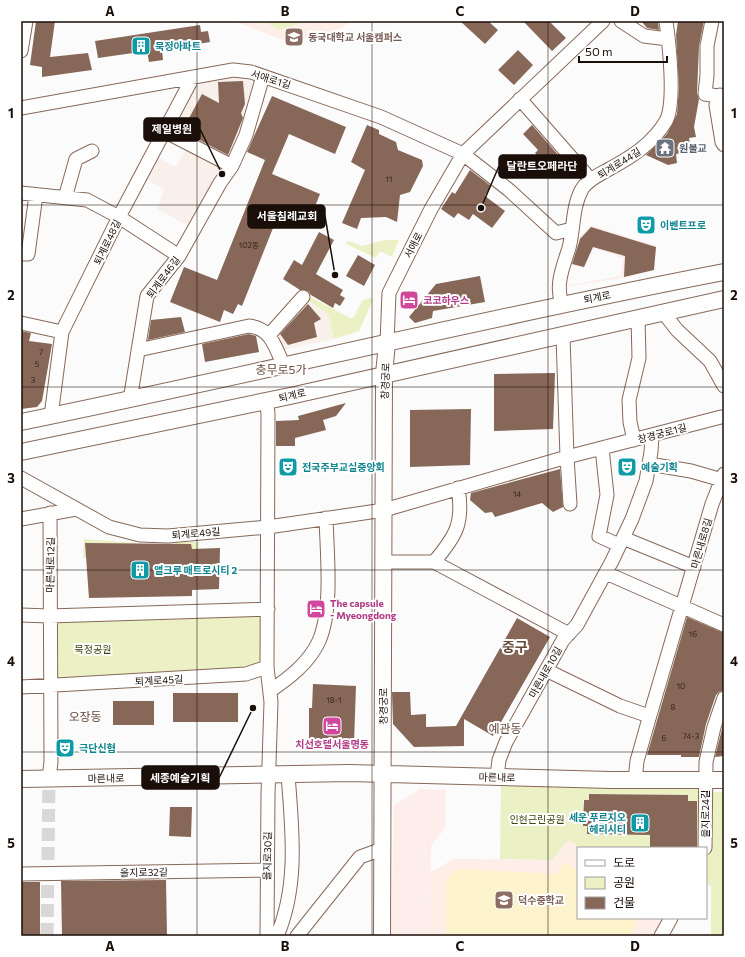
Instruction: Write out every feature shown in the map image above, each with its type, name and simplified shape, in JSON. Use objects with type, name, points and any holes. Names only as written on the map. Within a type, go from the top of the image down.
[{"type":"main road","name":"퇴계로","points":[[21,422],[284,367],[562,304],[724,272]]},
{"type":"main road","name":"퇴계로","points":[[21,452],[266,401],[724,299]]},
{"type":"main road","name":"창경궁로","points":[[382,936],[384,374],[387,343]]},
{"type":"main road","name":"마른내로","points":[[21,779],[349,773],[635,780],[724,780]]},
{"type":"street","points":[[21,52],[22,38],[26,21]]},
{"type":"street","name":"서애로","points":[[387,343],[389,293],[431,209],[463,154],[603,21]]},
{"type":"street","points":[[621,21],[644,36],[668,39]]},
{"type":"street","name":"퇴계로44길","points":[[562,304],[559,297],[559,284],[572,238],[576,204],[583,188],[591,180],[632,156],[649,143],[667,120],[670,100],[666,21]]},
{"type":"street","points":[[712,21],[707,46],[707,75],[705,94],[722,96],[716,105],[722,142],[724,145]]},
{"type":"street","name":"서애로1길","points":[[21,108],[233,70],[263,76],[381,117],[463,154]]},
{"type":"street","name":"퇴계로46길","points":[[130,400],[147,296],[179,256],[220,183],[232,166],[246,135],[263,76]]},
{"type":"street","name":"퇴계로48길","points":[[51,416],[62,332],[119,217],[193,78]]},
{"type":"street","points":[[520,99],[591,180]]},
{"type":"street","points":[[164,131],[232,166]]},
{"type":"street","points":[[65,198],[76,159],[92,151]]},
{"type":"street","points":[[463,154],[509,190],[556,233],[572,229]]},
{"type":"street","points":[[21,193],[87,200],[119,217],[179,256]]},
{"type":"street","points":[[21,254],[28,254],[36,195]]},
{"type":"street","points":[[269,335],[303,297]]},
{"type":"street","points":[[663,312],[677,330],[710,361],[724,386]]},
{"type":"street","points":[[634,440],[630,422],[629,400],[639,358],[638,318]]},
{"type":"street","points":[[21,323],[62,332]]},
{"type":"street","points":[[138,350],[248,326],[259,327],[269,335],[284,367]]},
{"type":"street","points":[[563,336],[570,504]]},
{"type":"street","points":[[266,401],[268,413],[267,667],[270,691],[270,775]]},
{"type":"street","name":"창경궁로1길","points":[[384,510],[567,457],[721,417]]},
{"type":"street","name":"마른내로10길","points":[[496,777],[499,760],[506,742],[563,640],[577,625],[606,573],[621,542],[646,481],[652,435]]},
{"type":"street","points":[[602,448],[607,496],[599,536],[694,567]]},
{"type":"street","name":"마른내로8길","points":[[635,780],[637,761],[649,716],[712,504],[723,477],[649,464]]},
{"type":"street","name":"퇴계로49길","points":[[21,478],[109,527],[140,535],[168,536],[268,527],[384,510]]},
{"type":"street","points":[[434,562],[447,546],[459,524],[460,503],[458,488]]},
{"type":"street","points":[[21,519],[76,509]]},
{"type":"street","name":"마른내로12길","points":[[49,778],[50,513]]},
{"type":"street","points":[[270,691],[288,679],[306,661],[319,641],[325,617],[328,577],[326,518]]},
{"type":"street","points":[[384,562],[434,562],[569,634]]},
{"type":"street","points":[[606,573],[682,608],[724,625]]},
{"type":"street","points":[[21,615],[49,616],[268,609]]},
{"type":"street","name":"퇴계로45길","points":[[50,686],[246,674],[267,667]]},
{"type":"street","points":[[546,670],[620,706],[649,716]]},
{"type":"street","points":[[21,687],[50,686]]},
{"type":"street","points":[[705,780],[707,759],[714,727],[724,698]]},
{"type":"street","name":"을지로30길","points":[[267,936],[267,870],[270,775]]},
{"type":"street","points":[[277,936],[288,897],[293,862],[288,775]]},
{"type":"street","name":"을지로24길","points":[[705,780],[705,847]]},
{"type":"street","points":[[297,936],[360,857],[382,849]]},
{"type":"street","name":"을지로32길","points":[[21,874],[267,870]]},
{"type":"street","points":[[661,936],[670,919]]},
{"type":"shaded area","name":"동국대학교 서울캠퍼스","points":[[233,21],[350,21],[339,31],[288,42]]},
{"type":"shaded area","points":[[234,77],[257,83],[246,135],[192,228],[157,209],[164,190],[141,175],[152,154],[176,167],[189,144],[164,131],[188,86]]},
{"type":"shaded area","points":[[590,226],[594,226],[656,246],[654,269],[627,277],[564,287],[562,284],[571,256],[579,238]],"holes":[[[591,227],[601,231],[584,267],[570,263],[580,239]],[[603,230],[615,234],[608,251],[595,246]],[[617,234],[627,238],[622,255],[609,251]],[[629,238],[655,247],[654,269],[628,276],[624,274],[625,254]],[[594,248],[623,258],[621,276],[564,286],[563,284],[569,264],[584,268]]]},
{"type":"shaded area","points":[[303,297],[328,314],[334,339],[278,351],[269,335]]},
{"type":"shaded area","points":[[420,789],[446,790],[445,828],[431,846],[430,935],[391,935],[394,805]]},
{"type":"shaded area","name":"덕수중학교","points":[[568,839],[580,847],[577,847],[577,919],[670,919],[661,936],[391,936],[430,935],[431,872],[454,859],[552,860]]},
{"type":"green space","points":[[263,21],[306,21],[280,30]]},
{"type":"green space","points":[[385,240],[399,240],[392,257],[380,251],[376,258],[346,244],[348,241],[362,246]]},
{"type":"green space","points":[[305,294],[350,318],[354,317],[362,301],[370,298],[373,300],[359,331],[334,339],[328,314],[303,297]]},
{"type":"green space","points":[[84,539],[136,543],[136,558],[83,558]]},
{"type":"green space","points":[[175,541],[199,542],[198,561],[174,560]]},
{"type":"green space","name":"묵정공원","points":[[264,612],[264,662],[246,671],[52,682],[52,619]]},
{"type":"green space","name":"인현근린공원","points":[[705,780],[705,847],[697,847],[697,801],[688,801],[688,795],[589,794],[589,800],[583,800],[583,807],[588,807],[587,834],[650,835],[650,847],[579,847],[568,840],[552,860],[500,859],[501,784]]},
{"type":"green space","points":[[707,792],[724,792],[724,936],[711,936],[711,886],[707,884]]},
{"type":"sand","name":"덕수중학교","points":[[565,862],[577,869],[577,919],[637,919],[631,936],[446,936],[446,878],[458,869],[556,874]]},
{"type":"building","points":[[36,21],[55,21],[50,57],[88,53],[92,70],[42,77],[42,67],[30,65]]},
{"type":"building","points":[[460,21],[488,21],[498,30],[485,44]]},
{"type":"building","points":[[523,21],[549,21],[566,38],[552,51]]},
{"type":"building","points":[[641,21],[658,21],[659,30],[647,28]]},
{"type":"building","points":[[678,21],[704,21],[699,46],[697,93],[699,99],[694,127],[696,137],[689,138],[691,152],[676,154],[677,163],[668,165],[646,155],[667,134],[677,114],[679,87],[676,35]]},
{"type":"building","name":"묵정아파트","points":[[200,25],[201,32],[208,31],[210,42],[162,50],[163,60],[149,62],[147,51],[98,58],[95,41]]},
{"type":"building","points":[[518,50],[533,65],[514,85],[498,70]]},
{"type":"building","points":[[243,81],[245,104],[241,113],[243,118],[228,155],[182,131],[202,94],[219,103],[218,82]]},
{"type":"building","points":[[272,96],[346,127],[335,154],[289,134],[272,174],[320,194],[312,214],[307,212],[303,222],[289,217],[287,223],[277,218],[242,306],[238,304],[233,314],[224,310],[220,322],[170,302],[184,267],[217,280],[265,160],[247,152]]},
{"type":"building","points":[[367,125],[379,130],[379,134],[396,142],[398,150],[422,160],[423,166],[410,192],[400,195],[397,222],[386,217],[361,218],[357,229],[342,223],[365,170],[351,162]]},
{"type":"building","points":[[532,125],[560,157],[550,167],[535,153],[538,150],[523,134]]},
{"type":"building","points":[[470,170],[491,186],[485,196],[505,211],[492,228],[473,214],[469,220],[458,213],[454,218],[441,209],[452,192],[455,194]]},
{"type":"building","points":[[591,227],[656,247],[654,270],[624,277],[625,256],[593,247],[584,267],[572,264],[580,239]]},
{"type":"building","points":[[319,232],[334,240],[316,274],[343,290],[340,295],[345,298],[340,306],[335,303],[333,308],[311,295],[308,291],[300,290],[283,279],[294,260],[302,265]]},
{"type":"building","points":[[358,255],[375,265],[364,286],[346,276]]},
{"type":"building","points":[[480,276],[485,302],[433,311],[432,318],[415,323],[409,317],[436,284]]},
{"type":"building","points":[[308,304],[321,319],[314,323],[317,337],[288,345],[280,334]]},
{"type":"building","points":[[181,317],[185,332],[148,340],[151,320]]},
{"type":"building","points":[[21,331],[31,333],[29,341],[52,344],[42,401],[37,407],[21,409]]},
{"type":"building","points":[[249,334],[256,336],[259,352],[205,362],[202,344]]},
{"type":"building","points":[[555,373],[553,429],[494,431],[494,374]]},
{"type":"building","points":[[346,403],[336,416],[323,420],[326,430],[295,438],[295,446],[276,446],[276,421],[299,420],[298,416]]},
{"type":"building","points":[[471,409],[470,465],[410,467],[410,410]]},
{"type":"building","points":[[560,469],[563,507],[553,512],[542,503],[495,517],[492,512],[485,513],[470,500],[471,493]]},
{"type":"building","name":"앨크루 매트로시티 2","points":[[85,543],[191,544],[192,549],[220,548],[219,589],[192,590],[192,596],[89,598]]},
{"type":"building","points":[[687,617],[724,633],[724,690],[716,695],[706,724],[699,757],[681,757],[681,755],[647,755]]},
{"type":"building","points":[[517,618],[550,637],[493,736],[464,719],[464,746],[414,747],[393,724],[392,692],[410,692],[411,715],[426,714],[426,727],[456,726]]},
{"type":"building","name":"치선호텔서울명동","points":[[313,684],[356,686],[354,743],[309,743],[309,708],[312,708]]},
{"type":"building","points":[[173,693],[238,693],[238,722],[173,722]]},
{"type":"building","points":[[113,701],[154,701],[154,725],[113,725]]},
{"type":"building","points":[[724,723],[724,756],[715,757],[722,729]]},
{"type":"building","name":"세운 푸르지오 헤리시티","points":[[589,794],[688,795],[688,801],[697,801],[697,847],[650,847],[650,835],[587,834],[587,826],[583,826],[584,800],[589,800]]},
{"type":"building","points":[[170,807],[192,807],[191,837],[169,836]]},
{"type":"building","points":[[166,880],[167,936],[62,936],[61,881]]},
{"type":"building","points":[[21,882],[40,882],[40,936],[21,936]]},
{"type":"tunnel","points":[[47,936],[49,778]]},
{"type":"place","name":"동국대학교 서울캠퍼스","points":[[294,37]]},
{"type":"place","name":"묵정아파트","points":[[141,46]]},
{"type":"place","name":"원불교","points":[[665,148]]},
{"type":"place","name":"제일병원","points":[[222,174]]},
{"type":"place","name":"달란트오페라단","points":[[481,208]]},
{"type":"place","name":"이벤트프로","points":[[646,225]]},
{"type":"place","name":"서울침례교회","points":[[335,275]]},
{"type":"place","name":"코코하우스","points":[[409,300]]},
{"type":"place","name":"전국주부교실중앙회","points":[[288,467]]},
{"type":"place","name":"예술기획","points":[[627,467]]},
{"type":"place","name":"앨크루 매트로시티 2","points":[[140,570]]},
{"type":"place","name":"The capsule - Myeongdong","points":[[316,609]]},
{"type":"place","name":"세종예술기획","points":[[253,708]]},
{"type":"place","name":"치선호텔서울명동","points":[[332,726]]},
{"type":"place","name":"극단신협","points":[[65,748]]},
{"type":"place","name":"세운 푸르지오 헤리시티","points":[[640,823]]},
{"type":"place","name":"덕수중학교","points":[[504,900]]},
{"type":"district","name":"충무로5가","points":[[281,370]]},
{"type":"district","name":"중구","points":[[515,647]]},
{"type":"district","name":"오장동","points":[[85,717]]},
{"type":"district","name":"예관동","points":[[505,729]]}]
